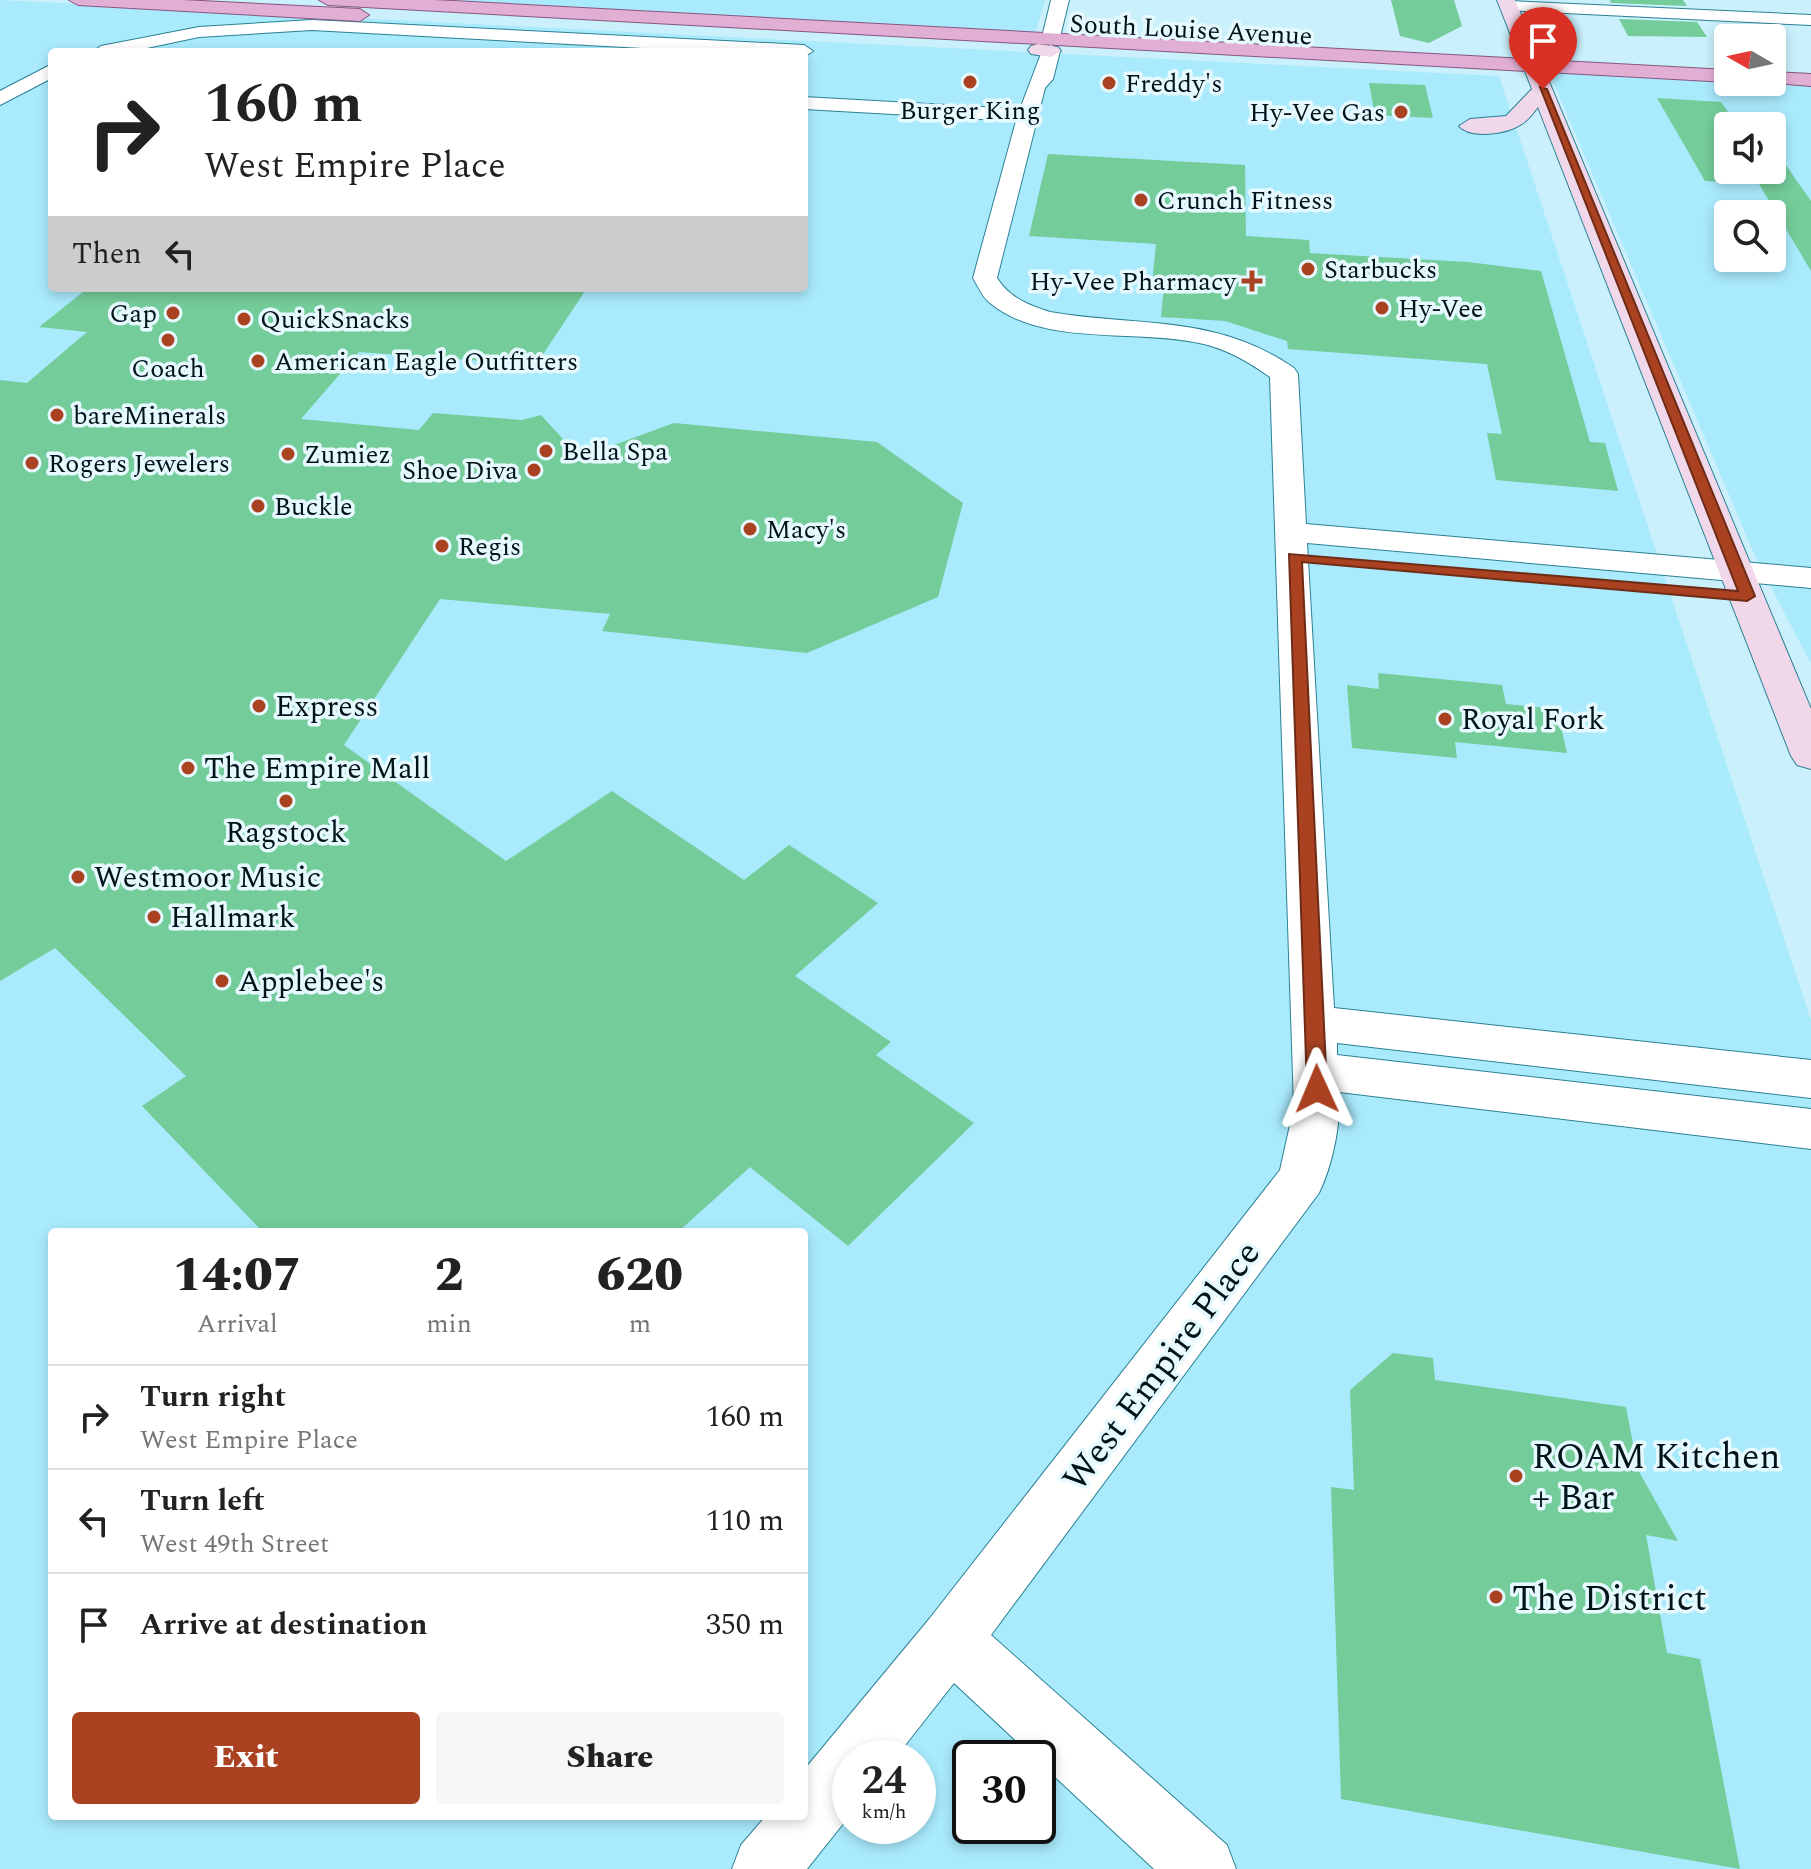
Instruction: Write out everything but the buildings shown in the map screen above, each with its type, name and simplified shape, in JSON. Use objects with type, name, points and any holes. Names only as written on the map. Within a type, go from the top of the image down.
[{"type":"main road","name":"South Louise Avenue","points":[[78,0],[817,44],[1204,45],[1714,75]]},
{"type":"main road","name":"South Louise Avenue","points":[[328,0],[613,14],[817,44]]},
{"type":"main road","points":[[198,6],[234,2],[387,9],[416,4]]},
{"type":"main road","points":[[1508,3],[1811,756]]},
{"type":"main road","points":[[400,18],[436,12],[586,19],[613,14]]},
{"type":"main road","name":"South Louise Avenue","points":[[1047,46],[1487,72],[1534,66]]},
{"type":"main road","points":[[1786,79],[1811,80]]},
{"type":"main road","points":[[1470,126],[1500,127],[1516,123],[1543,89]]},
{"type":"street","name":"West Empire Place","points":[[870,1740],[951,1639],[1302,1178],[1317,1107],[1284,374],[1237,345],[1196,335],[1036,316],[1012,309],[991,294],[985,278],[1032,101],[1043,79],[1047,46],[1060,0]]},
{"type":"street","points":[[1508,3],[1811,20]]},
{"type":"street","points":[[107,48],[130,32],[152,4]]},
{"type":"street","points":[[165,38],[154,25],[159,16],[175,5]]},
{"type":"street","points":[[130,32],[165,38],[242,27],[312,25],[817,44]]},
{"type":"street","points":[[0,99],[48,72]]},
{"type":"street","points":[[808,103],[1032,101]]},
{"type":"street","points":[[1294,544],[1742,584],[1811,601]]},
{"type":"street","points":[[1742,584],[1811,578]]},
{"type":"street","points":[[1315,1023],[1811,1079]]},
{"type":"street","points":[[1317,1071],[1811,1129]]},
{"type":"street","points":[[951,1639],[1203,1869]]},
{"type":"street","points":[[808,1816],[832,1786]]},
{"type":"street","points":[[765,1869],[805,1820]]},
{"type":"shaded area","points":[[0,0],[1499,76],[1811,1020],[1811,1869],[0,1869]]},
{"type":"shaded area","points":[[384,0],[1045,0],[1035,33]]},
{"type":"shaded area","points":[[1549,72],[1714,80],[1714,96],[1786,96],[1786,84],[1811,85],[1811,664],[1756,558]]},
{"type":"place","name":"Burger King","points":[[970,82]]},
{"type":"place","name":"Freddy's","points":[[1109,83]]},
{"type":"place","name":"Hy-Vee Gas","points":[[1401,112]]},
{"type":"place","name":"Crunch Fitness","points":[[1141,200]]},
{"type":"place","name":"Starbucks","points":[[1308,269]]},
{"type":"place","name":"Hy-Vee Pharmacy","points":[[1252,281]]},
{"type":"place","name":"Hy-Vee","points":[[1382,308]]},
{"type":"place","name":"Gap","points":[[173,313]]},
{"type":"place","name":"QuickSnacks","points":[[244,319]]},
{"type":"place","name":"Coach","points":[[168,340]]},
{"type":"place","name":"American Eagle Outfitters","points":[[258,361]]},
{"type":"place","name":"bareMinerals","points":[[57,415]]},
{"type":"place","name":"Bella Spa","points":[[546,451]]},
{"type":"place","name":"Zumiez","points":[[288,454]]},
{"type":"place","name":"Rogers Jewelers","points":[[32,463]]},
{"type":"place","name":"Shoe Diva","points":[[534,470]]},
{"type":"place","name":"Buckle","points":[[258,506]]},
{"type":"place","name":"Macy's","points":[[750,529]]},
{"type":"place","name":"Regis","points":[[442,546]]},
{"type":"place","name":"Express","points":[[259,706]]},
{"type":"place","name":"Royal Fork","points":[[1445,719]]},
{"type":"place","name":"The Empire Mall","points":[[188,768]]},
{"type":"place","name":"Ragstock","points":[[286,801]]},
{"type":"place","name":"Westmoor Music","points":[[78,877]]},
{"type":"place","name":"Hallmark","points":[[154,917]]},
{"type":"place","name":"Applebee's","points":[[222,981]]},
{"type":"place","name":"ROAM Kitchen + Bar","points":[[1516,1476]]},
{"type":"place","name":"The District","points":[[1496,1597]]},
{"type":"route","points":[[1317,1089],[1294,557],[1747,596],[1543,89]]}]
